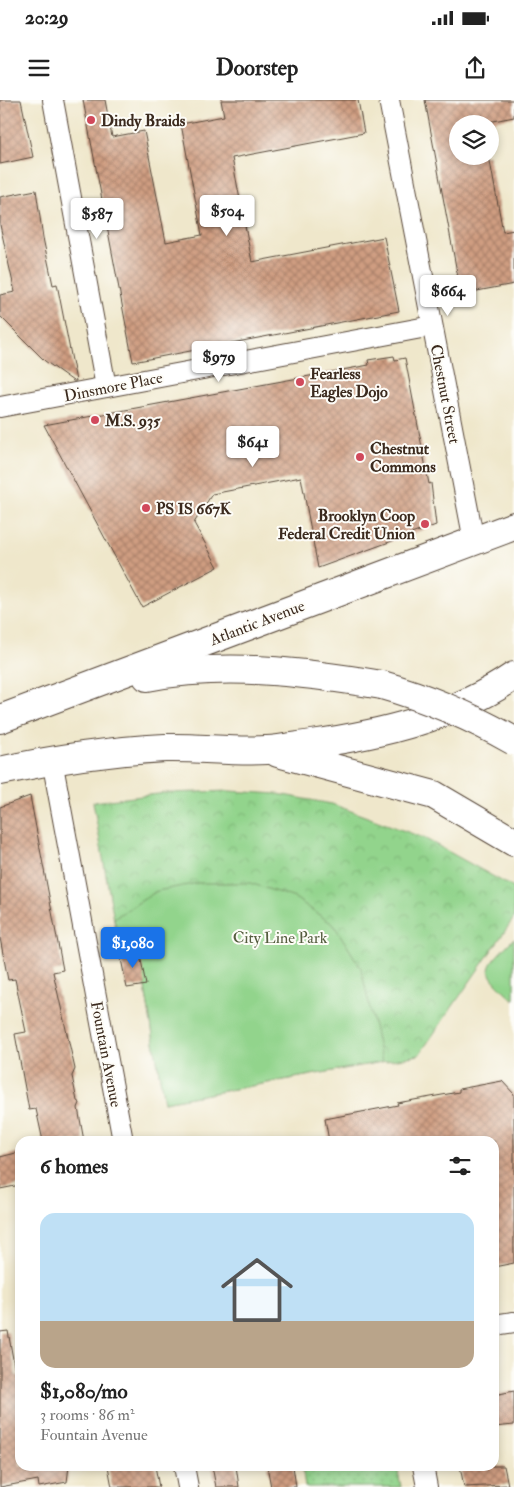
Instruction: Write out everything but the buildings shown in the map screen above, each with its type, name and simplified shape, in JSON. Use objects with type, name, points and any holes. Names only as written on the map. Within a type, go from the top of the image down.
[{"type":"main road","name":"Atlantic Avenue","points":[[0,719],[514,526]]},
{"type":"main road","points":[[74,691],[183,670],[251,669],[317,674],[382,685],[410,693],[476,720],[514,740]]},
{"type":"main road","points":[[0,771],[52,760],[121,751],[167,748],[267,750],[362,737],[423,720],[497,688],[514,676]]},
{"type":"main road","points":[[267,750],[434,794],[514,842]]},
{"type":"street","points":[[53,100],[106,386]]},
{"type":"street","name":"Chestnut Street","points":[[389,100],[474,541]]},
{"type":"street","name":"Dinsmore Place","points":[[0,408],[106,386],[432,326]]},
{"type":"street","name":"Fountain Avenue","points":[[52,760],[122,1136]]},
{"type":"street","points":[[499,1324],[514,1322]]},
{"type":"street","points":[[185,1471],[188,1487]]},
{"type":"street","points":[[424,1471],[427,1487]]},
{"type":"green space","name":"City Line Park","points":[[230,791],[278,794],[332,804],[424,838],[514,888],[514,918],[419,1055],[164,1102],[139,951],[120,954],[93,802],[166,793]]},
{"type":"green space","points":[[198,883],[250,883],[295,898],[334,925],[361,968],[382,1062],[164,1102],[139,951],[120,954],[114,918],[157,891]]},
{"type":"green space","points":[[514,938],[514,1000],[490,975],[489,969],[496,957]]},
{"type":"green space","points":[[303,1471],[398,1471],[401,1487],[305,1487]]},
{"type":"place","name":"Dindy Braids","points":[[91,120]]},
{"type":"place","name":"Fearless Eagles Dojo","points":[[300,382]]},
{"type":"place","name":"M.S. 935","points":[[95,420]]},
{"type":"place","name":"Chestnut Commons","points":[[360,457]]},
{"type":"place","name":"PS IS 667K","points":[[146,508]]},
{"type":"place","name":"Brooklyn Coop Federal Credit Union","points":[[425,524]]}]
